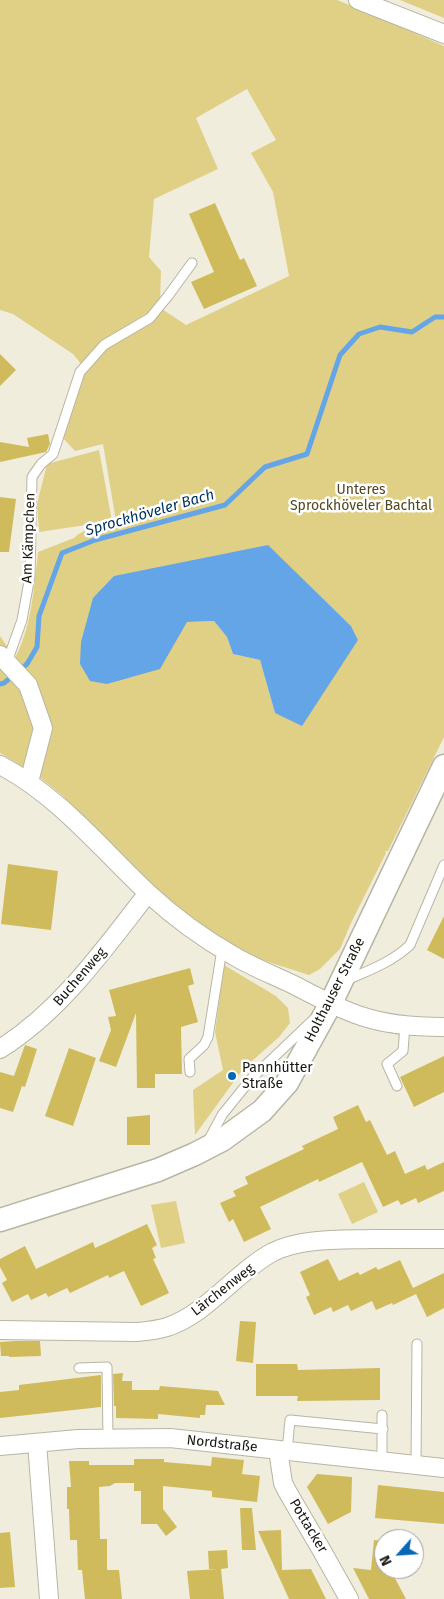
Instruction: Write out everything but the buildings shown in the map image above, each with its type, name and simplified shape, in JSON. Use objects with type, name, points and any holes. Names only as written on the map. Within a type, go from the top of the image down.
[{"type":"street","points":[[358,0],[444,34]]},
{"type":"street","name":"Am Kämpchen","points":[[4,659],[28,685],[43,728],[29,782]]},
{"type":"street","points":[[0,765],[29,782],[84,829],[176,918],[235,957],[335,994],[362,1016],[405,1025],[444,1027]]},
{"type":"street","name":"Holthauser Straße","points":[[0,1220],[158,1170],[222,1140],[262,1111],[286,1083],[335,994],[444,766]]},
{"type":"street","name":"Buchenweg","points":[[0,1049],[21,1036],[60,1001],[96,960],[148,893]]},
{"type":"street","name":"Lärchenweg","points":[[0,1330],[137,1332],[168,1327],[189,1316],[273,1252],[290,1246],[308,1242],[334,1240],[444,1239]]},
{"type":"street","name":"Nordstraße","points":[[0,1446],[78,1439],[170,1438],[444,1468]]},
{"type":"street","points":[[37,1443],[48,1599]]},
{"type":"street","name":"Pottacker","points":[[283,1450],[281,1472],[286,1491],[349,1599]]},
{"type":"lane","name":"Am Kämpchen","points":[[4,659],[22,620],[30,576],[32,477],[41,464],[53,454],[80,372],[104,345],[150,318],[192,263]]},
{"type":"lane","points":[[203,1150],[222,1115],[251,1079],[335,994],[400,954],[410,945],[444,865]]},
{"type":"lane","points":[[190,1072],[189,1059],[204,1045],[208,1037],[222,949]]},
{"type":"lane","points":[[397,1086],[387,1064],[403,1051],[405,1025]]},
{"type":"lane","points":[[416,1465],[417,1344]]},
{"type":"lane","points":[[79,1368],[106,1367],[108,1439]]},
{"type":"lane","points":[[382,1415],[382,1461]]},
{"type":"lane","points":[[283,1450],[290,1420],[382,1429]]},
{"type":"green space","name":"Unteres Sprockhöveler Bachtal","points":[[0,0],[337,0],[444,46],[444,737],[388,851],[385,851],[386,853],[340,949],[320,969],[309,975],[262,960],[218,940],[188,919],[127,863],[63,796],[38,776],[39,725],[28,770],[0,753],[0,636],[15,658],[29,620],[38,552],[74,538],[88,529],[116,521],[103,444],[75,451],[61,436],[83,374],[106,348],[153,321],[162,309],[186,325],[289,276],[273,192],[251,153],[276,140],[247,89],[196,118],[218,169],[154,199],[149,257],[161,271],[160,301],[149,312],[101,342],[81,364],[73,354],[13,314],[0,310]],"holes":[[[267,545],[350,625],[358,640],[275,713],[260,660],[233,654],[227,637],[214,621],[187,622]]]},
{"type":"green space","points":[[400,0],[444,0],[444,18]]},
{"type":"green space","points":[[99,450],[112,521],[39,532],[37,504],[47,464]]},
{"type":"green space","points":[[224,965],[276,996],[288,1008],[290,1023],[279,1037],[243,1069],[195,1135],[193,1090],[223,1070],[215,1032]]},
{"type":"green space","points":[[364,1182],[378,1212],[352,1224],[338,1194]]},
{"type":"green space","points":[[176,1201],[185,1243],[161,1248],[151,1205]]},
{"type":"water","points":[[268,545],[351,626],[358,640],[302,726],[275,713],[260,660],[233,654],[227,637],[214,621],[187,622],[160,669],[107,684],[90,681],[80,664],[81,642],[93,598],[114,576]]},
{"type":"waterway","name":"Sprockhöveler Bach","points":[[0,684],[4,683],[27,664],[37,647],[39,616],[62,553],[95,540],[225,505],[265,467],[307,454],[340,355],[359,334],[380,327],[412,332],[435,317],[444,317]]},
{"type":"place","name":"Pannhütter Straße","points":[[232,1076]]}]
